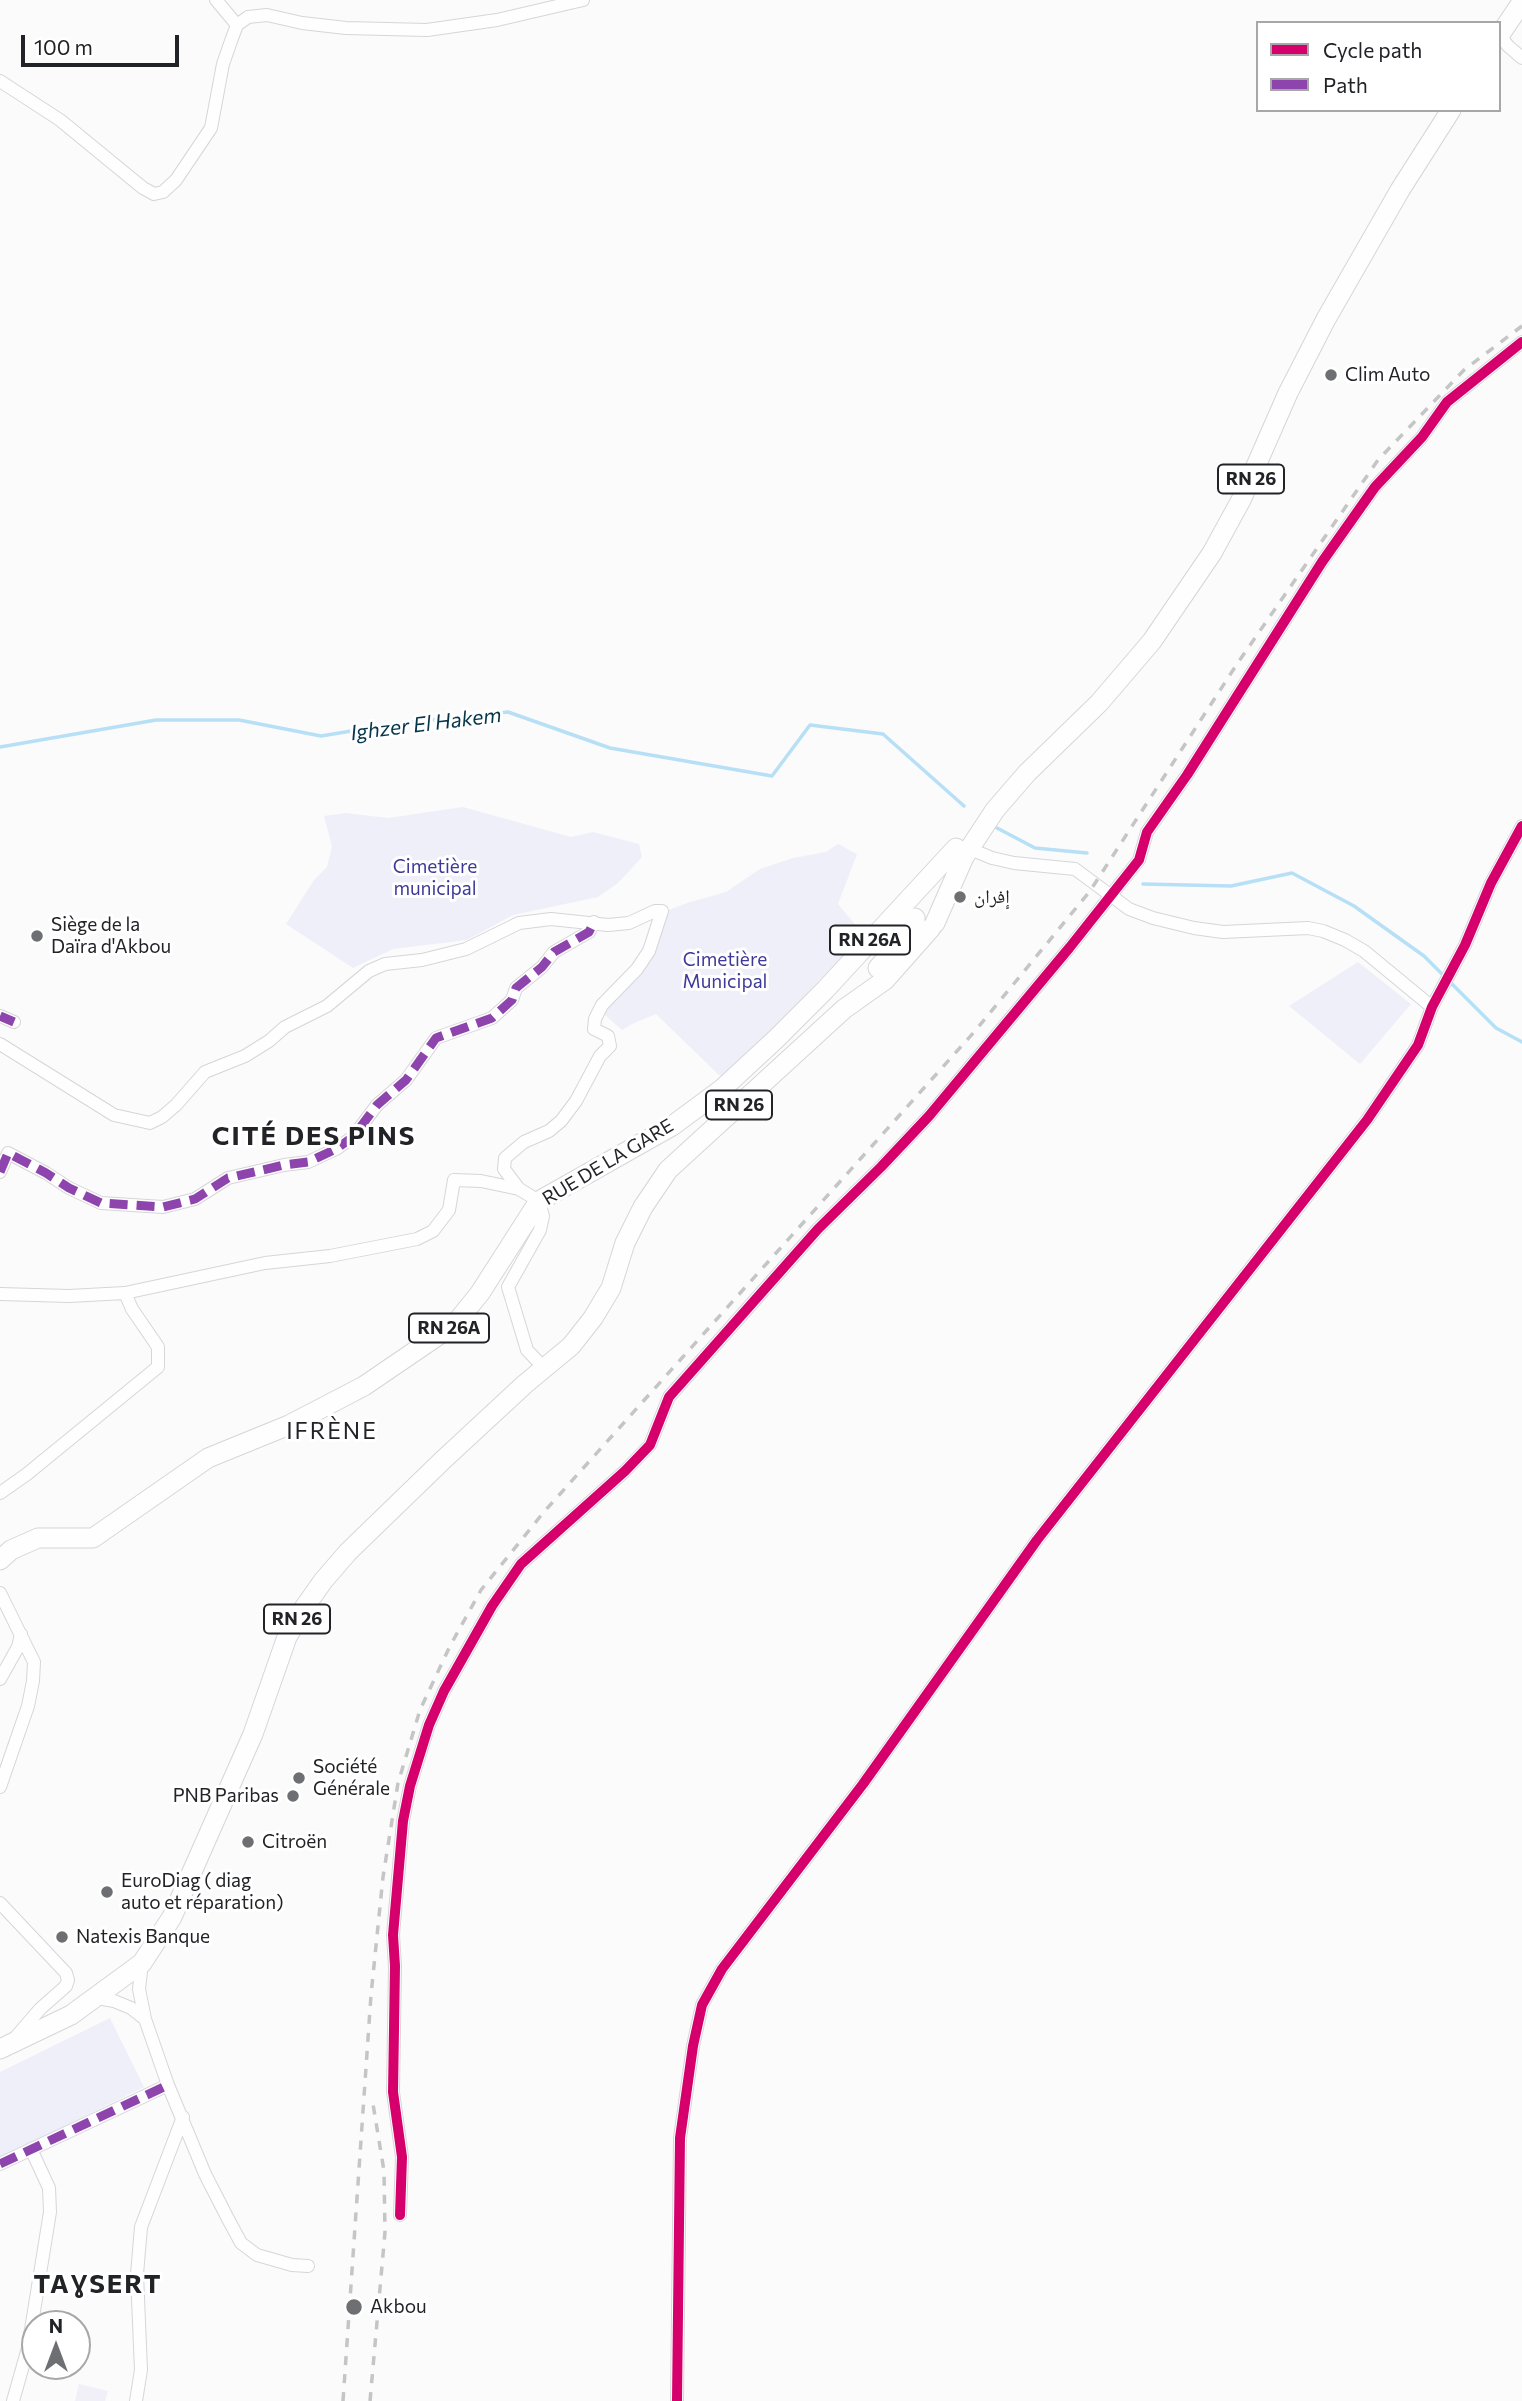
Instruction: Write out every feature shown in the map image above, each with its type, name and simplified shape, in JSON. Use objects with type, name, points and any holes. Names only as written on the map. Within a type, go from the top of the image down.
[{"type":"main road","points":[[1495,21],[1509,0]]},
{"type":"main road","points":[[1501,34],[1522,2]]},
{"type":"main road","name":"RN 26","points":[[5,2047],[71,2015],[142,1963],[172,1917],[253,1734],[287,1637],[304,1608],[348,1552],[443,1460],[570,1346],[593,1318],[611,1288],[625,1243],[643,1207],[668,1170],[844,1009],[899,944],[925,921],[1000,784],[1097,688],[1149,626],[1214,527],[1311,323],[1373,213],[1436,112]]},
{"type":"main road","name":"RN 26","points":[[989,807],[1099,703],[1152,641],[1184,597],[1231,519],[1288,393],[1326,319],[1399,190],[1450,112]]},
{"type":"main road","points":[[925,921],[923,893],[968,843]]},
{"type":"main road","name":"RUE DE LA GARE","points":[[0,1560],[11,1550],[38,1538],[93,1538],[208,1458],[289,1425],[364,1386],[455,1324],[480,1293],[539,1201],[673,1126],[722,1089],[825,990],[858,952],[923,893]]},
{"type":"main road","points":[[892,919],[906,913],[925,921]]},
{"type":"main road","points":[[825,990],[849,972],[891,932],[925,921]]},
{"type":"street","points":[[216,0],[237,25]]},
{"type":"street","points":[[0,81],[60,120],[154,194],[163,192],[176,180],[211,128],[223,64],[237,25],[248,17],[267,15],[302,23],[346,28],[426,30],[497,20],[583,0]]},
{"type":"street","points":[[1501,36],[1522,58]]},
{"type":"street","points":[[400,2214],[401,2157],[393,2092],[393,1935],[398,1867],[410,1786],[429,1725],[450,1680],[492,1606],[521,1564],[625,1471],[650,1445],[668,1397],[818,1229],[929,1116],[1110,896],[1139,860],[1147,832],[1187,775],[1322,562],[1367,497],[1422,437],[1447,402],[1522,342]]},
{"type":"street","points":[[677,2401],[680,2138],[693,2046],[702,2005],[722,1969],[863,1784],[1037,1540],[1367,1120],[1418,1045],[1432,1007],[1465,945],[1491,883],[1522,826]]},
{"type":"street","points":[[968,843],[992,858],[1075,869],[1129,909],[1194,929],[1223,932],[1297,929],[1323,932],[1364,951],[1432,1007]]},
{"type":"street","points":[[0,1044],[114,1115],[150,1123],[176,1105],[205,1072],[245,1056],[285,1027],[327,1006],[369,971],[385,964],[422,960],[466,949],[519,923],[551,919],[608,925],[629,923],[655,911],[662,911],[649,951],[637,969],[602,1005],[595,1019],[594,1029],[608,1036],[610,1046],[600,1056],[576,1101],[561,1121],[549,1131],[524,1142],[505,1158],[504,1169],[519,1189]]},
{"type":"street","points":[[0,1172],[8,1153],[101,1203],[163,1207],[195,1199],[228,1178],[308,1162],[336,1149],[353,1137],[377,1105],[406,1080],[436,1038],[492,1018],[512,1000],[516,988],[542,967],[554,952],[589,932],[594,922]]},
{"type":"street","points":[[0,1016],[14,1021]]},
{"type":"street","points":[[0,1294],[69,1296],[125,1293],[265,1263],[330,1256],[417,1239],[433,1231],[449,1210],[454,1180],[481,1181],[519,1189],[539,1201],[543,1216],[540,1230],[508,1287],[527,1350],[544,1368]]},
{"type":"street","points":[[0,1493],[158,1367],[158,1347],[132,1309],[125,1293]]},
{"type":"street","points":[[0,1593],[34,1662],[28,1706],[0,1787]]},
{"type":"street","points":[[0,1679],[18,1647],[21,1634]]},
{"type":"street","points":[[0,1903],[66,1973],[68,1980],[5,2047]]},
{"type":"street","points":[[142,1963],[139,1989],[145,2019],[168,2085],[205,2174],[241,2243],[257,2255],[292,2265],[308,2266]]},
{"type":"street","points":[[97,1998],[131,2007],[145,2019]]},
{"type":"street","points":[[0,2164],[168,2085]]},
{"type":"street","points":[[136,2401],[141,2370],[137,2274],[141,2228],[183,2117]]},
{"type":"street","points":[[13,2401],[28,2348],[50,2212],[49,2188],[31,2149]]},
{"type":"street","points":[[0,2399],[7,2401]]},
{"type":"shaded area","points":[[79,2384],[108,2391],[105,2401],[75,2401]]},
{"type":"green space","name":"Cimetière municipal","points":[[463,807],[571,837],[593,832],[639,844],[642,857],[618,883],[598,897],[513,915],[467,940],[393,949],[353,968],[286,924],[314,880],[327,867],[332,846],[324,816],[346,813],[388,818]]},
{"type":"green space","name":"Cimetière Municipal","points":[[838,844],[857,854],[838,904],[864,935],[723,1079],[656,1014],[622,1030],[604,1014],[611,1001],[630,981],[666,911],[726,892],[760,869],[793,858],[826,852]]},
{"type":"green space","points":[[1358,962],[1411,1004],[1360,1064],[1289,1006]]},
{"type":"green space","points":[[110,2018],[144,2087],[0,2158],[0,2072]]},
{"type":"waterway","name":"Ighzer El Hakem","points":[[0,747],[156,720],[239,720],[321,736],[394,724],[508,712],[610,748],[772,776],[810,725],[883,734],[964,806]]},
{"type":"waterway","name":"Ighzer El Hakem","points":[[997,828],[1035,848],[1087,853]]},
{"type":"waterway","name":"Ighzer El Hakem","points":[[1143,884],[1231,886],[1292,873],[1354,906],[1424,956],[1496,1028],[1522,1042]]},
{"type":"railway","points":[[343,2401],[371,1995],[383,1877],[398,1783],[420,1710],[450,1646],[481,1590],[543,1513],[975,1031],[1090,891],[1237,664],[1378,460],[1464,370],[1522,326]]},
{"type":"railway","points":[[370,2401],[385,2232],[384,2171],[373,2104]]},
{"type":"marked path","points":[[0,1172],[8,1153],[101,1203],[163,1207],[195,1199],[228,1178],[308,1162],[336,1149],[353,1137],[377,1105],[406,1080],[436,1038],[492,1018],[512,1000],[516,988],[542,967],[554,952],[589,932],[594,922]]},
{"type":"marked path","points":[[0,1016],[14,1022]]},
{"type":"marked path","points":[[0,2164],[168,2085]]},
{"type":"cycle path","points":[[400,2215],[402,2157],[393,2092],[393,1935],[403,1821],[410,1786],[429,1725],[444,1691],[492,1606],[521,1564],[625,1471],[650,1445],[669,1397],[818,1229],[929,1116],[1070,947],[1139,860],[1147,832],[1187,775],[1322,562],[1375,487],[1422,437],[1447,402],[1522,342]]},
{"type":"cycle path","points":[[677,2401],[680,2138],[693,2046],[702,2005],[722,1969],[863,1784],[1037,1540],[1367,1120],[1418,1045],[1432,1007],[1465,945],[1491,883],[1522,826]]},
{"type":"place","name":"Clim Auto","points":[[1331,375]]},
{"type":"place","name":"إفران","points":[[960,897]]},
{"type":"place","name":"Siège de la Daïra d'Akbou","points":[[37,936]]},
{"type":"place","name":"Société Générale","points":[[299,1778]]},
{"type":"place","name":"PNB Paribas","points":[[293,1796]]},
{"type":"place","name":"Citroën","points":[[248,1842]]},
{"type":"place","name":"EuroDiag ( diag auto et réparation)","points":[[107,1892]]},
{"type":"place","name":"Natexis Banque","points":[[62,1937]]},
{"type":"place","name":"Akbou","points":[[354,2307]]},
{"type":"district","name":"CITÉ DES PINS","points":[[314,1136]]},
{"type":"district","name":"IFRÈNE","points":[[332,1431]]},
{"type":"district","name":"TAƔSERT","points":[[98,2284]]}]
